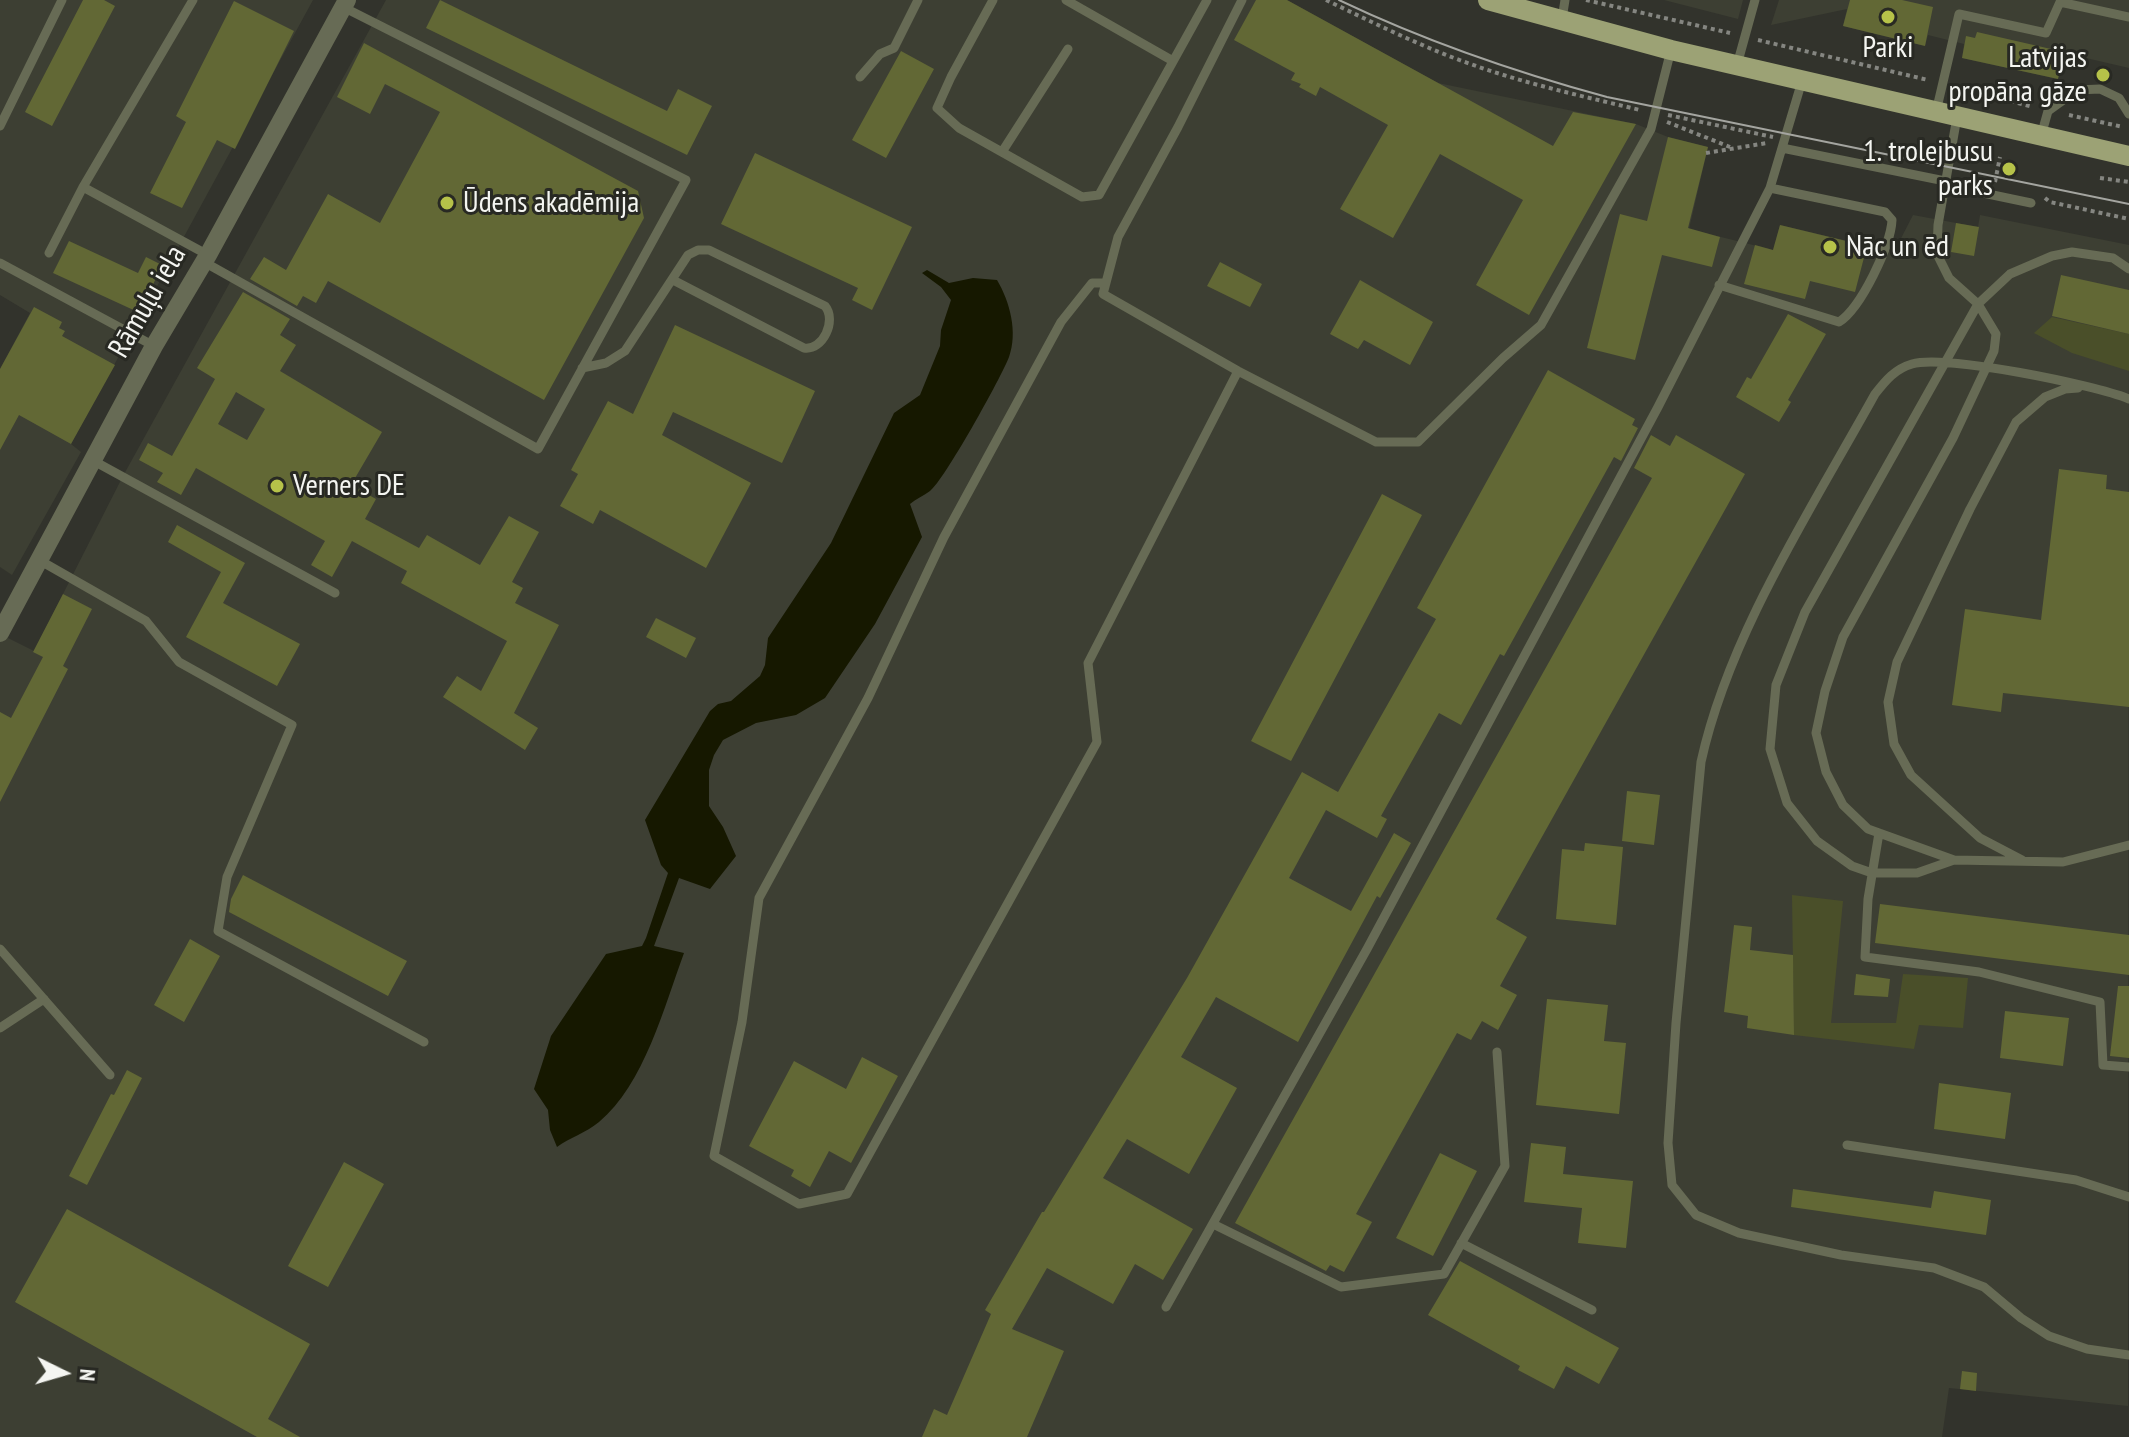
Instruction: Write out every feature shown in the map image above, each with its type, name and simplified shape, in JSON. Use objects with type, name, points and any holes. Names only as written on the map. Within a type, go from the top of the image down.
[{"type":"main road","points":[[1488,0],[1671,50],[2129,156]]},
{"type":"street","name":"Rāmuļu iela","points":[[0,633],[4,612],[39,560],[154,346],[206,259],[345,4]]},
{"type":"lane","points":[[0,126],[62,0]]},
{"type":"lane","points":[[49,253],[83,187],[193,0]]},
{"type":"lane","points":[[860,77],[880,54],[894,48],[918,0]]},
{"type":"lane","points":[[993,0],[937,108],[959,128],[1082,197],[1099,195],[1207,0]]},
{"type":"lane","points":[[1066,0],[1173,61]]},
{"type":"lane","points":[[1242,0],[1118,237],[1103,294],[1238,371],[1376,442],[1418,442],[1541,325],[1644,142],[1656,114],[1671,50]]},
{"type":"lane","points":[[1561,22],[1565,0]]},
{"type":"lane","points":[[1737,65],[1755,0]]},
{"type":"lane","points":[[1936,112],[1959,14],[2046,33],[2060,2],[2129,17]]},
{"type":"lane","points":[[83,187],[538,449],[686,180],[345,4]]},
{"type":"lane","points":[[1002,152],[1068,49]]},
{"type":"lane","points":[[1166,1307],[1367,949],[1650,421],[1770,188],[1802,81]]},
{"type":"lane","points":[[2040,137],[2048,111],[2077,90],[2100,89],[2119,98],[2129,114]]},
{"type":"lane","points":[[1957,117],[1938,225],[1937,254],[1949,278],[1978,304],[1996,334],[1988,368],[1953,438],[1843,637],[1825,691],[1816,733],[1826,772],[1843,805],[1868,829],[1879,833],[1954,860],[2063,862],[2129,846]]},
{"type":"lane","points":[[1783,145],[2031,203]]},
{"type":"lane","points":[[1719,285],[1839,322],[1855,307],[1891,235],[1892,220],[1885,212],[1770,188]]},
{"type":"lane","points":[[582,368],[606,363],[625,351],[688,255],[698,250],[709,250],[825,306],[830,312],[831,321],[819,345],[812,349],[804,348],[673,280]]},
{"type":"lane","points":[[1954,860],[1917,873],[1872,873],[1852,866],[1817,841],[1787,803],[1770,749],[1776,685],[1805,612],[1978,304],[2010,274],[2052,256],[2072,252],[2113,258],[2129,269]]},
{"type":"lane","points":[[0,263],[154,346]]},
{"type":"lane","points":[[1106,283],[1092,283],[1061,322],[944,537],[868,698],[759,898],[742,1022],[714,1156],[799,1204],[847,1194],[1097,742],[1088,663],[1238,371]]},
{"type":"lane","points":[[2129,399],[2087,387],[1945,362],[1914,363],[1894,372],[1875,394],[1763,599],[1710,720],[1701,762],[1668,1143],[1672,1185],[1696,1215],[1739,1233],[1841,1255],[1934,1268],[1984,1287],[2021,1318],[2049,1336],[2087,1349],[2129,1355]]},
{"type":"lane","points":[[2025,862],[1980,838],[1911,775],[1894,744],[1888,702],[1897,662],[1970,509],[2016,422],[2045,397],[2065,389],[2087,387]]},
{"type":"lane","points":[[92,460],[335,593]]},
{"type":"lane","points":[[39,560],[146,621],[179,662],[292,725],[227,877],[218,931],[424,1042]]},
{"type":"lane","points":[[1879,833],[1868,899],[1865,957],[1979,972],[2100,1002],[2103,1065],[2129,1067]]},
{"type":"lane","points":[[0,949],[110,1075]]},
{"type":"lane","points":[[0,1028],[44,999]]},
{"type":"lane","points":[[1213,1224],[1341,1287],[1444,1274],[1505,1166],[1497,1052]]},
{"type":"lane","points":[[1847,1145],[2076,1180],[2129,1197]]},
{"type":"lane","points":[[1461,1243],[1592,1310]]},
{"type":"path","points":[[1326,0],[1420,44],[1477,66],[1656,114],[1757,133],[1783,145]]},
{"type":"path","points":[[1586,0],[2129,128]]},
{"type":"path","points":[[1656,114],[1668,123],[1733,148]]},
{"type":"path","points":[[1706,153],[1783,145]]},
{"type":"path","points":[[1995,183],[2000,157]]},
{"type":"path","points":[[2100,178],[2129,182]]},
{"type":"shaded area","points":[[0,0],[313,0],[71,444],[81,452],[12,575],[0,567],[0,369],[30,313],[0,295]]},
{"type":"shaded area","points":[[386,0],[1287,0],[1438,83],[1636,124],[1668,137],[1708,147],[1689,229],[1773,250],[1780,225],[1894,252],[1913,215],[1978,227],[1980,215],[2129,245],[2128,1406],[1949,1388],[1942,1437],[0,1437],[0,634],[34,651],[123,476]]},
{"type":"shaded area","points":[[1664,0],[1743,0],[1738,19]]},
{"type":"shaded area","points":[[1779,0],[2129,0],[2129,68],[2073,55],[2071,66],[2061,64],[2058,79],[1962,58],[1964,44],[1928,35],[1925,46],[1843,26],[1847,9],[1771,25]]},
{"type":"shaded area","points":[[927,270],[949,283],[973,278],[997,280],[1011,317],[1013,338],[1009,357],[947,469],[930,491],[910,504],[922,537],[875,624],[825,698],[796,715],[756,723],[723,740],[714,755],[709,770],[709,806],[736,856],[710,889],[679,878],[654,946],[684,953],[651,1044],[615,1106],[594,1126],[557,1147],[550,1130],[548,1110],[534,1089],[551,1036],[606,954],[642,946],[668,873],[661,865],[645,820],[710,711],[718,704],[731,701],[760,676],[765,665],[768,638],[831,543],[894,413],[920,395],[940,346],[941,330],[951,300],[941,287],[922,273]]},
{"type":"green space","points":[[2052,317],[2129,334],[2129,371],[2072,353],[2034,333]]},
{"type":"green space","points":[[1792,895],[1843,901],[1831,1023],[1896,1023],[1903,974],[1968,978],[1963,1028],[1919,1025],[1914,1049],[1794,1035]]},
{"type":"building","points":[[83,0],[104,0],[115,6],[52,126],[25,112]]},
{"type":"building","points":[[440,0],[667,111],[678,89],[712,106],[687,155],[426,28]]},
{"type":"building","points":[[1256,0],[1287,0],[1553,146],[1573,112],[1636,124],[1529,315],[1476,285],[1523,200],[1440,154],[1393,238],[1340,209],[1388,125],[1320,87],[1316,96],[1299,87],[1301,84],[1291,80],[1295,73],[1234,40]]},
{"type":"building","name":"Parki","points":[[1850,0],[1902,0],[1933,7],[1925,46],[1843,26]]},
{"type":"building","points":[[234,1],[294,31],[235,149],[217,140],[182,208],[150,193],[186,122],[176,116]]},
{"type":"building","points":[[1977,32],[2064,52],[2058,79],[1962,58],[1966,36],[1975,38]]},
{"type":"building","points":[[364,43],[638,191],[644,218],[544,400],[328,281],[316,303],[303,296],[297,306],[250,279],[264,257],[286,270],[328,194],[380,223],[440,112],[385,84],[370,114],[337,97]]},
{"type":"building","points":[[901,51],[934,69],[886,158],[852,140]]},
{"type":"building","points":[[1668,137],[1708,147],[1688,228],[1720,237],[1712,267],[1662,255],[1635,360],[1587,348],[1620,214],[1647,221]]},
{"type":"building","points":[[755,153],[912,227],[872,310],[852,300],[858,288],[721,224]]},
{"type":"building","points":[[1956,223],[1979,227],[1974,256],[1951,252]]},
{"type":"building","points":[[1780,225],[1867,246],[1855,292],[1810,281],[1805,299],[1744,284],[1755,245],[1773,250]]},
{"type":"building","points":[[69,241],[138,273],[146,257],[162,265],[140,313],[53,273]]},
{"type":"building","points":[[1220,262],[1262,284],[1250,307],[1207,286]]},
{"type":"building","points":[[2061,275],[2129,290],[2129,334],[2052,316]]},
{"type":"building","points":[[1360,280],[1433,322],[1410,365],[1364,340],[1358,349],[1330,334]]},
{"type":"building","points":[[243,292],[290,319],[280,335],[296,345],[280,371],[382,432],[351,485],[376,499],[365,519],[419,548],[427,535],[480,565],[509,516],[539,532],[512,582],[523,588],[515,603],[559,625],[514,713],[538,728],[525,750],[443,697],[457,676],[481,691],[507,641],[401,583],[407,571],[352,541],[332,577],[311,565],[325,541],[196,468],[181,495],[157,482],[163,473],[139,460],[148,443],[172,456],[215,379],[197,368]],"holes":[[[236,392],[265,409],[247,440],[218,424]]]},
{"type":"building","points":[[34,307],[62,322],[59,328],[65,331],[62,336],[115,365],[71,444],[19,415],[0,450],[0,369]]},
{"type":"building","points":[[1788,314],[1826,334],[1788,400],[1791,402],[1779,422],[1736,397],[1747,377],[1751,379]]},
{"type":"building","points":[[675,325],[815,391],[782,463],[673,412],[662,435],[751,483],[706,568],[600,510],[593,524],[560,506],[578,474],[571,470],[608,401],[633,414]]},
{"type":"building","points":[[1548,370],[1635,419],[1632,425],[1638,428],[1621,461],[1614,457],[1504,656],[1500,654],[1461,725],[1439,713],[1381,816],[1387,819],[1377,838],[1326,810],[1289,878],[1351,911],[1394,833],[1411,843],[1380,898],[1377,896],[1298,1042],[1216,997],[1181,1057],[1237,1088],[1189,1174],[1127,1139],[1103,1178],[1193,1229],[1163,1280],[1135,1264],[1113,1304],[1047,1268],[1012,1329],[1064,1351],[1027,1437],[922,1437],[934,1409],[947,1415],[991,1314],[985,1310],[1187,978],[1302,772],[1338,792],[1436,619],[1417,608]]},
{"type":"building","points":[[1651,435],[1670,446],[1676,435],[1745,474],[1496,919],[1527,937],[1500,986],[1517,995],[1498,1030],[1482,1021],[1471,1040],[1457,1033],[1356,1214],[1372,1222],[1344,1272],[1330,1265],[1326,1271],[1235,1223],[1652,478],[1634,468]]},
{"type":"building","points":[[2059,469],[2107,475],[2106,489],[2129,492],[2129,707],[2003,693],[2001,712],[1952,705],[1965,609],[2041,620]]},
{"type":"building","points":[[1382,494],[1422,515],[1291,761],[1251,741]]},
{"type":"building","points":[[177,525],[245,563],[223,603],[300,644],[277,686],[186,637],[221,572],[168,542]]},
{"type":"building","points":[[63,594],[92,609],[63,666],[68,669],[0,802],[0,712],[11,718],[43,657],[33,652]]},
{"type":"building","points":[[656,618],[696,638],[686,658],[646,637]]},
{"type":"building","points":[[1627,791],[1660,795],[1654,845],[1622,841]]},
{"type":"building","points":[[1585,843],[1623,847],[1616,925],[1556,919],[1562,849],[1584,851]]},
{"type":"building","points":[[243,875],[407,961],[388,996],[229,912],[231,899]]},
{"type":"building","points":[[1880,904],[2129,935],[2129,975],[1875,943]]},
{"type":"building","points":[[1734,925],[1752,927],[1750,950],[1793,955],[1794,1035],[1747,1028],[1748,1016],[1724,1012]]},
{"type":"building","points":[[190,939],[220,956],[184,1022],[154,1005]]},
{"type":"building","points":[[1856,974],[1890,979],[1888,997],[1854,995]]},
{"type":"building","points":[[2118,986],[2129,986],[2129,1058],[2110,1056]]},
{"type":"building","points":[[1547,999],[1608,1005],[1604,1041],[1626,1043],[1619,1114],[1536,1105]]},
{"type":"building","points":[[2005,1011],[2069,1018],[2063,1066],[2000,1058]]},
{"type":"building","points":[[862,1057],[898,1076],[851,1163],[829,1151],[810,1187],[791,1176],[794,1170],[749,1146],[794,1061],[846,1089]]},
{"type":"building","points":[[127,1070],[142,1078],[87,1185],[69,1176],[111,1094],[114,1095]]},
{"type":"building","points":[[1939,1083],[2011,1093],[2005,1139],[1934,1129]]},
{"type":"building","points":[[1531,1143],[1566,1147],[1563,1174],[1633,1181],[1626,1248],[1578,1243],[1582,1208],[1524,1202]]},
{"type":"building","points":[[1440,1153],[1477,1171],[1433,1256],[1396,1238]]},
{"type":"building","points":[[344,1162],[384,1184],[328,1287],[288,1266]]},
{"type":"building","points":[[1793,1189],[1931,1208],[1934,1191],[1991,1200],[1986,1235],[1791,1207]]},
{"type":"building","points":[[67,1209],[310,1344],[268,1419],[300,1437],[257,1437],[15,1302]]},
{"type":"building","points":[[1460,1261],[1619,1348],[1599,1384],[1566,1366],[1554,1389],[1518,1370],[1520,1366],[1428,1315]]},
{"type":"building","points":[[1962,1371],[1977,1373],[1976,1391],[1960,1389]]},
{"type":"tram line","points":[[1339,0],[1471,54],[1607,97],[2129,204]]},
{"type":"place","name":"Parki","points":[[1888,17]]},
{"type":"place","name":"Latvijas propāna gāze","points":[[2103,75]]},
{"type":"place","name":"1. trolejbusu parks","points":[[2009,169]]},
{"type":"place","name":"Ūdens akadēmija","points":[[447,203]]},
{"type":"place","name":"Nāc un ēd","points":[[1830,247]]},
{"type":"place","name":"Verners DE","points":[[277,486]]}]
